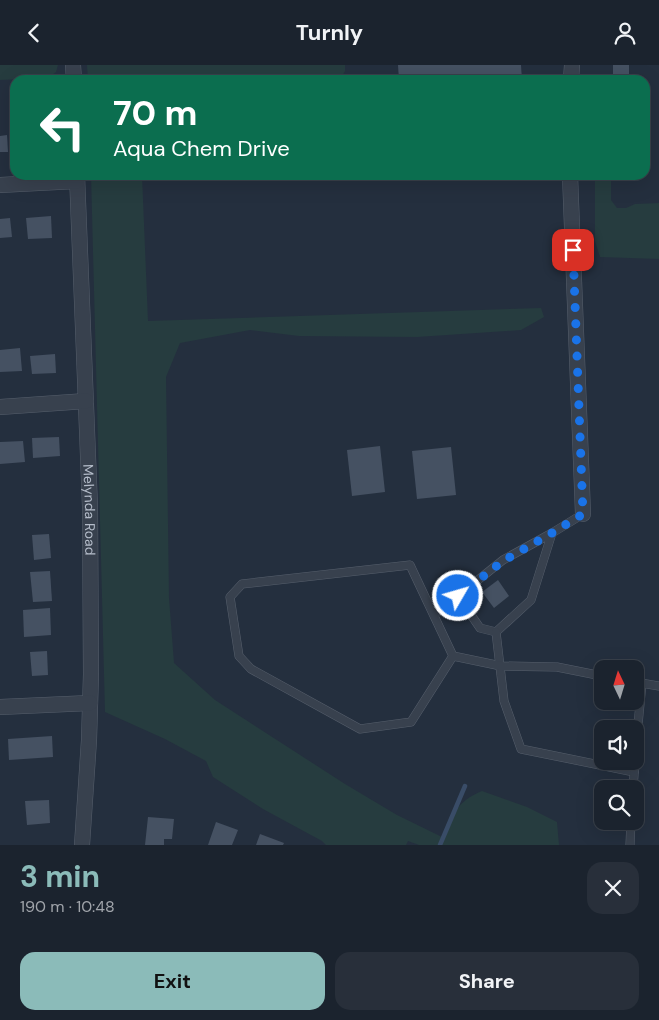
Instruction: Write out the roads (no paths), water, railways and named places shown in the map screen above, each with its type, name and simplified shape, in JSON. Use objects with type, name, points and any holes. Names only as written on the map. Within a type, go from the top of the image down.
[{"type":"street","points":[[0,185],[55,180]]},
{"type":"street","name":"Melynda Road","points":[[77,180],[90,507],[90,703],[82,845]]},
{"type":"street","points":[[570,180],[583,514]]},
{"type":"street","points":[[0,407],[86,401]]},
{"type":"street","points":[[0,707],[90,703]]},
{"type":"lane","points":[[434,614],[503,561],[583,514]]},
{"type":"lane","points":[[496,632],[530,600],[552,533]]},
{"type":"lane","points":[[410,565],[453,656],[411,722],[360,729],[252,669],[240,656],[230,597],[242,584],[410,565]]},
{"type":"lane","points":[[458,596],[480,628],[496,632]]},
{"type":"lane","points":[[496,632],[504,701],[521,749],[634,772],[634,780]]},
{"type":"lane","points":[[453,656],[501,666],[557,667],[594,674]]},
{"type":"lane","points":[[644,683],[659,686]]},
{"type":"lane","points":[[630,845],[631,830]]},
{"type":"waterway","points":[[440,845],[465,786]]}]
